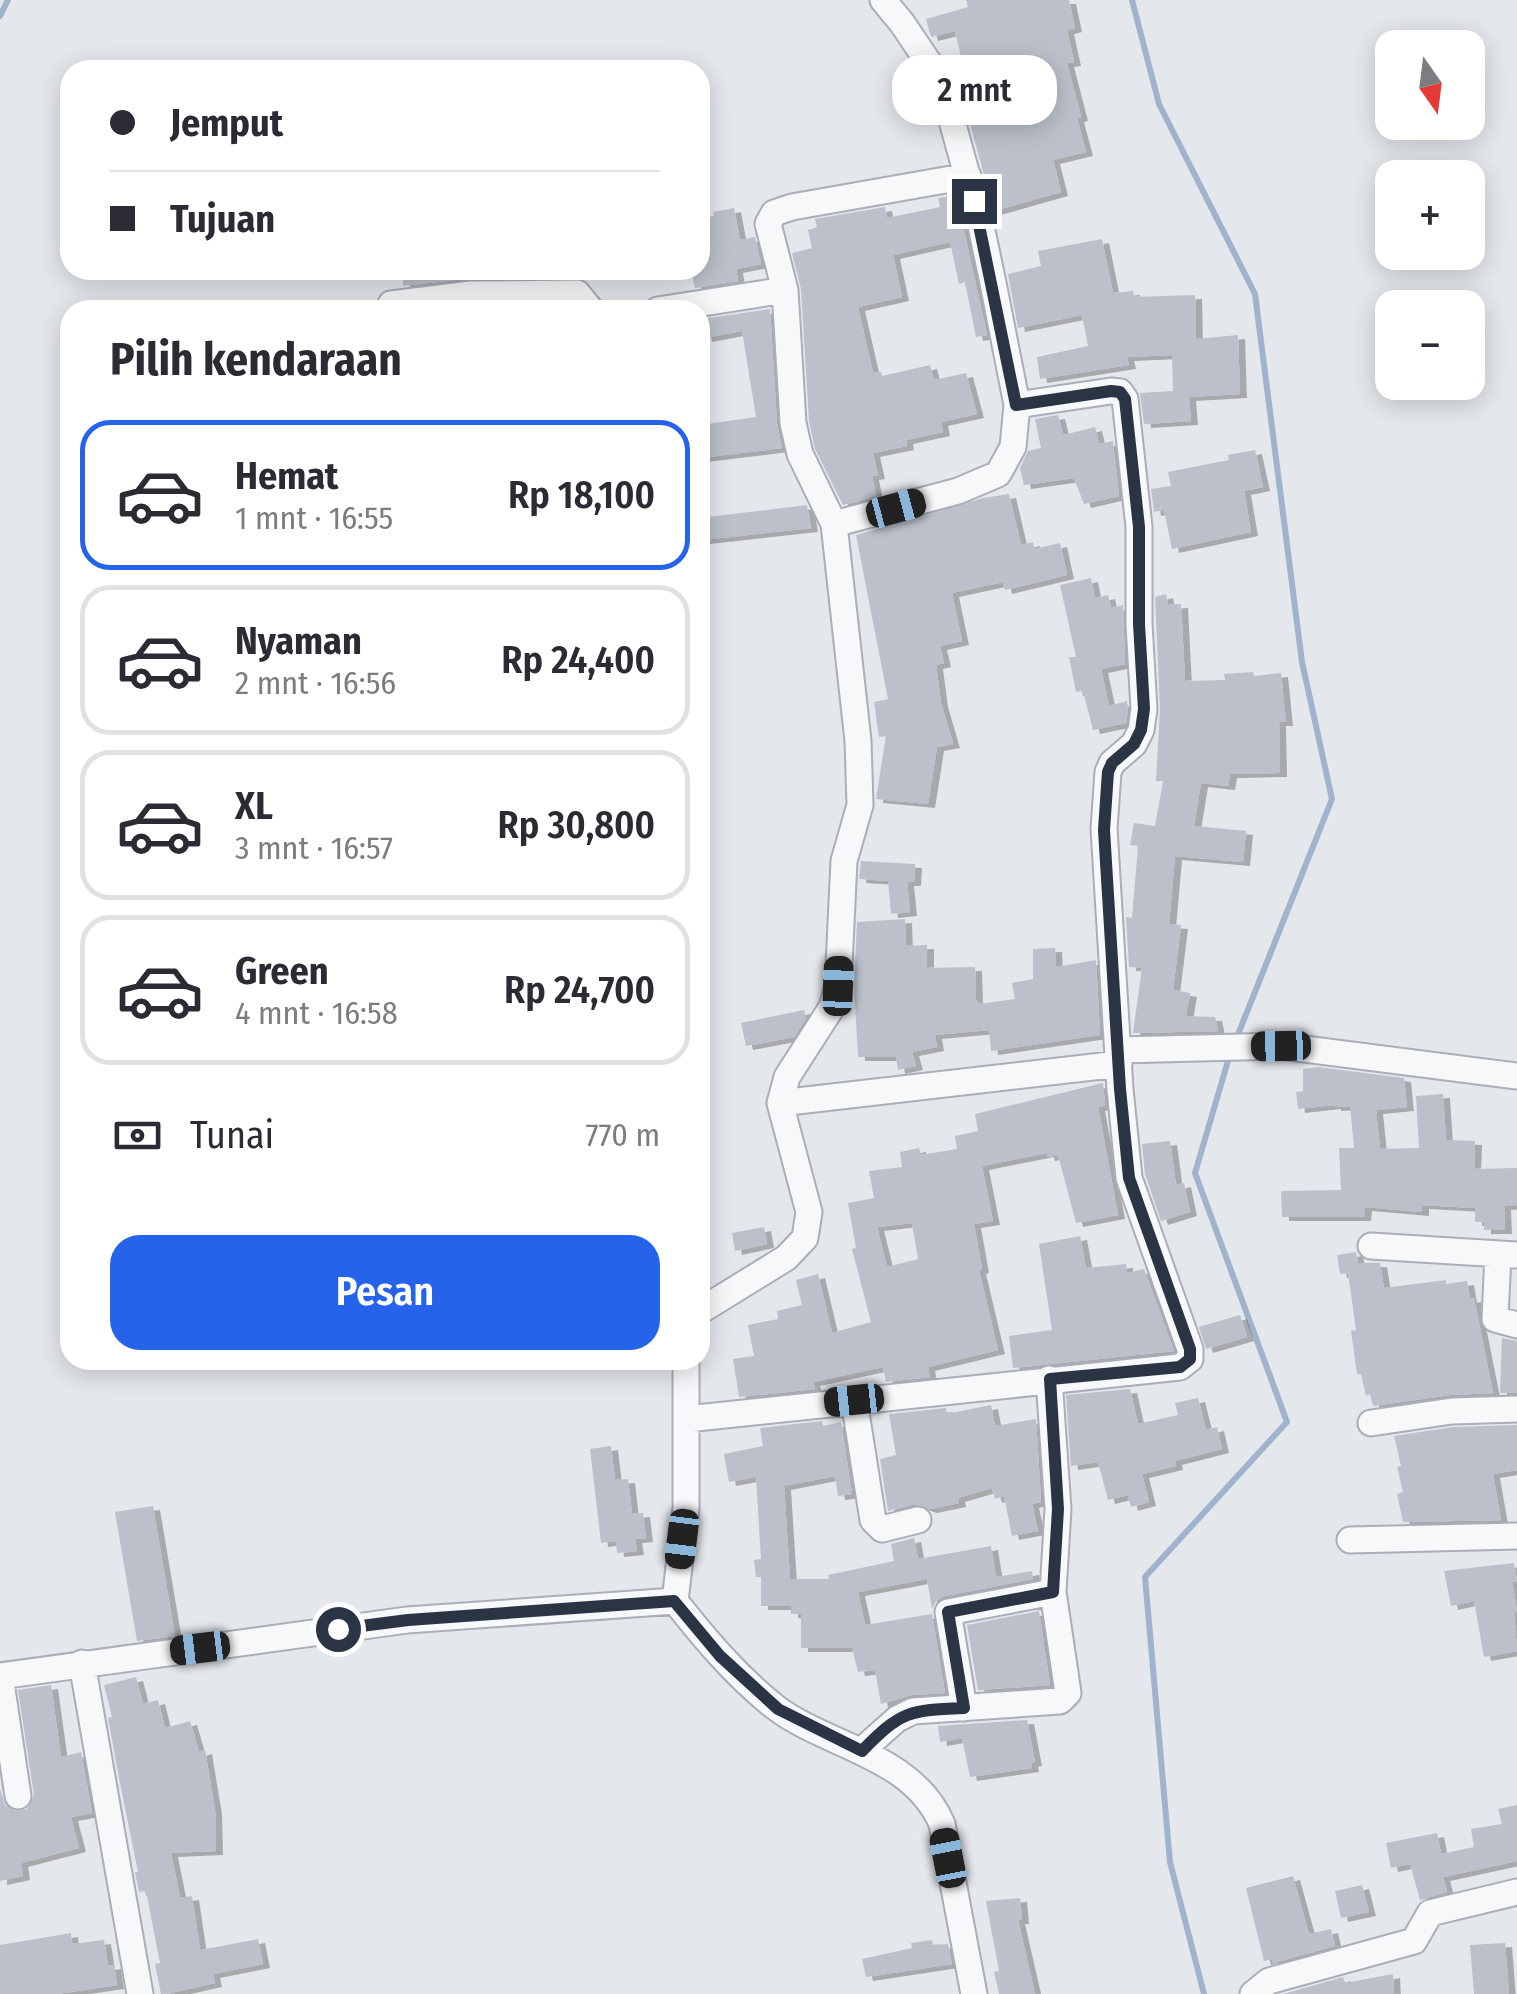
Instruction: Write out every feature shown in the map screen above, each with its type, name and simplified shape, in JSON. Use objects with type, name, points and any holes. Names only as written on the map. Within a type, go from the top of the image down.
[{"type":"street","points":[[834,524],[958,491],[998,474],[1013,447],[1016,405],[981,226],[941,81],[882,0]]},
{"type":"street","points":[[710,1304],[786,1258],[806,1238],[809,1212],[780,1103],[787,1078],[832,1007],[838,986],[844,860],[860,805],[858,741],[834,524],[800,454],[793,423],[786,290],[768,224],[774,212],[968,176]]},
{"type":"street","points":[[405,300],[470,282],[577,294],[583,300]]},
{"type":"street","points":[[710,302],[786,290]]},
{"type":"street","points":[[687,1419],[1180,1367],[1190,1359],[1190,1349],[1129,1178],[1118,1057],[1104,830],[1108,772],[1112,763],[1134,744],[1144,709],[1139,527],[1125,399],[1120,392],[1111,391],[1016,405]]},
{"type":"street","points":[[780,1103],[1118,1057],[1217,1048],[1281,1046],[1517,1076]]},
{"type":"street","points":[[1371,1246],[1508,1255],[1495,1319],[1517,1325]]},
{"type":"street","points":[[686,1370],[686,1508],[674,1601],[720,1656],[778,1709],[871,1741],[938,1815],[974,1994]]},
{"type":"street","points":[[871,1741],[912,1711],[1051,1702],[1065,1698],[1068,1693],[1053,1592],[1058,1509],[1050,1379]]},
{"type":"street","points":[[854,1400],[873,1520],[882,1529],[918,1520]]},
{"type":"street","points":[[1371,1424],[1452,1412],[1517,1409]]},
{"type":"street","points":[[1350,1540],[1517,1536]]},
{"type":"street","points":[[964,1708],[948,1612],[1053,1592]]},
{"type":"street","points":[[18,1796],[0,1676],[408,1620],[674,1601]]},
{"type":"street","points":[[82,1663],[140,1994]]},
{"type":"street","points":[[1253,1994],[1269,1981],[1414,1941],[1430,1912],[1517,1892]]},
{"type":"building","points":[[966,0],[1069,0],[1075,28],[1067,30],[1074,62],[1067,63],[1086,152],[1053,160],[1061,192],[994,211],[957,76],[965,74],[955,31],[931,37],[926,19],[968,7]]},
{"type":"building","points":[[956,195],[987,335],[976,337],[965,282],[959,284],[950,242],[893,255],[902,297],[858,307],[873,373],[881,372],[882,376],[930,365],[934,380],[966,373],[977,414],[941,422],[943,432],[906,440],[907,446],[873,453],[878,475],[872,476],[876,496],[843,505],[815,449],[809,421],[801,289],[792,253],[812,248],[808,230],[817,227],[815,219],[885,207],[887,218],[940,207],[938,198]]},
{"type":"building","points":[[734,208],[740,240],[755,237],[761,264],[736,269],[738,281],[695,288],[693,280],[710,280],[713,212]]},
{"type":"building","points":[[1102,239],[1113,293],[1133,291],[1134,297],[1195,295],[1196,339],[1238,335],[1240,394],[1189,397],[1191,421],[1144,424],[1140,393],[1173,391],[1172,355],[1127,357],[1129,365],[1040,379],[1037,357],[1088,346],[1082,315],[1018,328],[1008,274],[1041,266],[1038,251]]},
{"type":"building","points":[[403,280],[454,280],[403,286]]},
{"type":"building","points":[[770,309],[782,448],[710,457],[710,424],[756,417],[742,331],[710,337],[710,318]]},
{"type":"building","points":[[1058,415],[1063,435],[1095,427],[1099,444],[1113,441],[1119,496],[1084,504],[1074,478],[1024,485],[1020,468],[1028,451],[1041,448],[1035,419]]},
{"type":"building","points":[[1255,450],[1263,487],[1244,491],[1251,532],[1172,549],[1164,510],[1154,512],[1151,489],[1171,486],[1168,472],[1229,460],[1228,455]]},
{"type":"building","points":[[1009,494],[1021,545],[1033,542],[1034,549],[1060,543],[1067,575],[1005,590],[1003,582],[952,593],[962,641],[940,646],[944,663],[936,665],[941,703],[953,744],[937,747],[928,804],[876,799],[886,736],[879,737],[874,702],[888,699],[856,535]]},
{"type":"building","points":[[807,505],[811,528],[710,539],[710,517]]},
{"type":"building","points":[[1091,578],[1095,598],[1108,595],[1111,608],[1123,605],[1125,664],[1101,669],[1109,706],[1127,701],[1128,708],[1126,723],[1093,730],[1083,691],[1076,692],[1069,657],[1076,657],[1060,585]]},
{"type":"building","points":[[1166,594],[1168,605],[1181,604],[1185,681],[1225,680],[1224,674],[1281,673],[1286,722],[1279,722],[1280,773],[1230,774],[1228,786],[1201,783],[1194,826],[1246,831],[1243,862],[1175,856],[1169,924],[1181,925],[1173,990],[1190,993],[1186,1016],[1215,1017],[1218,1031],[1133,1033],[1142,968],[1129,967],[1126,917],[1132,918],[1138,846],[1130,845],[1134,823],[1155,826],[1163,781],[1156,781],[1160,708],[1155,597]]},
{"type":"building","points":[[861,861],[915,864],[914,882],[907,882],[910,912],[891,914],[888,881],[859,879]]},
{"type":"building","points":[[905,919],[906,946],[927,945],[927,968],[975,967],[979,1004],[1015,999],[1012,983],[1033,979],[1033,949],[1055,948],[1056,967],[1096,960],[1100,1035],[991,1051],[989,1030],[935,1035],[937,1047],[912,1052],[916,1066],[898,1070],[896,1057],[858,1057],[854,987],[857,922]]},
{"type":"building","points":[[804,1010],[806,1018],[794,1037],[746,1046],[741,1023]]},
{"type":"building","points":[[1318,1067],[1404,1078],[1407,1107],[1376,1110],[1380,1149],[1419,1148],[1416,1096],[1443,1094],[1446,1140],[1475,1141],[1474,1169],[1517,1168],[1517,1205],[1504,1206],[1505,1230],[1484,1230],[1484,1222],[1475,1222],[1475,1208],[1422,1205],[1422,1212],[1365,1207],[1364,1217],[1282,1217],[1281,1191],[1341,1190],[1339,1148],[1354,1148],[1350,1106],[1298,1109],[1296,1092],[1303,1091],[1303,1069]]},
{"type":"building","points":[[1103,1083],[1105,1106],[1098,1107],[1118,1215],[1076,1223],[1058,1155],[1048,1157],[1047,1153],[982,1166],[993,1221],[974,1224],[982,1269],[979,1270],[998,1350],[928,1367],[930,1377],[886,1382],[883,1367],[813,1382],[815,1389],[739,1397],[733,1359],[754,1356],[748,1325],[778,1319],[777,1311],[802,1305],[796,1280],[818,1274],[832,1333],[871,1322],[852,1249],[856,1248],[848,1203],[874,1198],[869,1171],[902,1167],[900,1152],[919,1148],[921,1155],[957,1149],[955,1136],[978,1131],[975,1114]],"holes":[[[912,1223],[918,1259],[887,1267],[877,1227]]]},
{"type":"building","points":[[1170,1141],[1176,1185],[1184,1183],[1190,1212],[1161,1221],[1145,1174],[1142,1144]]},
{"type":"building","points":[[764,1227],[767,1244],[735,1251],[732,1233]]},
{"type":"building","points":[[1080,1236],[1086,1268],[1126,1264],[1127,1273],[1144,1269],[1174,1351],[1013,1368],[1009,1336],[1052,1330],[1039,1244]]},
{"type":"building","points":[[1356,1252],[1358,1263],[1380,1263],[1384,1288],[1467,1281],[1493,1393],[1373,1406],[1370,1394],[1366,1396],[1361,1374],[1357,1374],[1348,1273],[1340,1274],[1337,1255]]},
{"type":"building","points":[[1240,1315],[1247,1337],[1206,1349],[1199,1327]]},
{"type":"building","points":[[1502,1338],[1517,1341],[1517,1393],[1500,1393]]},
{"type":"building","points":[[1130,1389],[1138,1424],[1178,1415],[1175,1403],[1198,1398],[1206,1430],[1217,1427],[1222,1449],[1142,1474],[1149,1502],[1131,1507],[1128,1495],[1108,1500],[1098,1462],[1071,1466],[1066,1395]]},
{"type":"building","points":[[991,1405],[995,1426],[1036,1419],[1041,1502],[1032,1504],[1038,1531],[1012,1536],[1004,1496],[995,1499],[992,1488],[958,1498],[959,1503],[930,1509],[915,1504],[888,1511],[880,1459],[896,1455],[889,1414],[946,1408],[947,1414]]},
{"type":"building","points":[[822,1421],[823,1426],[841,1422],[852,1494],[838,1496],[835,1476],[784,1486],[790,1579],[829,1579],[828,1575],[894,1561],[891,1544],[914,1538],[918,1559],[991,1546],[996,1577],[1032,1571],[1033,1579],[945,1596],[932,1609],[927,1579],[858,1592],[865,1625],[932,1614],[945,1693],[911,1695],[881,1704],[875,1670],[858,1672],[852,1648],[801,1648],[801,1614],[791,1614],[791,1606],[761,1606],[761,1577],[756,1577],[754,1560],[761,1559],[756,1477],[729,1482],[724,1454],[763,1446],[760,1428]]},
{"type":"building","points":[[1517,1425],[1517,1470],[1493,1474],[1501,1520],[1403,1522],[1397,1494],[1403,1492],[1397,1467],[1401,1466],[1394,1436],[1453,1427]]},
{"type":"building","points":[[611,1446],[615,1480],[628,1479],[632,1514],[643,1513],[646,1538],[635,1539],[637,1551],[617,1553],[616,1541],[601,1543],[590,1449]]},
{"type":"building","points":[[153,1506],[175,1636],[137,1641],[115,1512]]},
{"type":"building","points":[[1514,1563],[1517,1651],[1484,1657],[1474,1601],[1451,1606],[1444,1571]]},
{"type":"building","points":[[1039,1611],[1050,1685],[978,1690],[967,1625]]},
{"type":"building","points":[[136,1677],[143,1704],[158,1700],[165,1728],[190,1721],[199,1752],[205,1750],[215,1810],[216,1851],[171,1853],[180,1898],[192,1896],[200,1950],[258,1939],[263,1964],[213,1974],[215,1983],[166,1994],[161,1994],[155,1964],[160,1963],[146,1891],[139,1892],[104,1685]]},
{"type":"building","points":[[51,1685],[61,1757],[81,1752],[92,1813],[71,1817],[79,1848],[21,1863],[23,1876],[0,1881],[0,1789],[5,1805],[13,1811],[27,1809],[34,1795],[18,1690]]},
{"type":"building","points":[[1027,1720],[1035,1762],[1031,1763],[1032,1768],[970,1777],[962,1738],[940,1742],[938,1726]]},
{"type":"building","points":[[1517,1805],[1517,1861],[1443,1877],[1447,1892],[1420,1900],[1410,1864],[1391,1868],[1386,1843],[1437,1833],[1441,1854],[1474,1847],[1471,1829],[1502,1824],[1498,1809]]},
{"type":"building","points":[[1293,1876],[1309,1934],[1331,1929],[1335,1946],[1273,1963],[1272,1959],[1264,1961],[1246,1888]]},
{"type":"building","points":[[1362,1885],[1369,1912],[1341,1918],[1335,1891]]},
{"type":"building","points":[[1020,1898],[1022,1920],[1018,1920],[1035,1994],[999,1994],[994,1972],[999,1971],[986,1901]]},
{"type":"building","points":[[71,1933],[72,1944],[104,1940],[108,1966],[114,1965],[117,1985],[57,1994],[0,1994],[0,1945]]},
{"type":"building","points":[[932,1940],[933,1945],[948,1944],[952,1964],[866,1977],[862,1959]]},
{"type":"building","points":[[1505,1943],[1509,1994],[1474,1994],[1470,1945]]},
{"type":"building","points":[[1393,1974],[1394,1994],[1283,1994],[1343,1977],[1345,1983]]},
{"type":"waterway","points":[[0,16],[8,0]]},
{"type":"waterway","points":[[1132,0],[1159,104],[1255,294],[1302,662],[1332,799],[1235,1042]]},
{"type":"waterway","points":[[1204,1994],[1170,1862],[1145,1577],[1287,1422],[1195,1173],[1230,1054]]},
{"type":"route","points":[[338,1629],[408,1620],[674,1601],[720,1656],[778,1709],[862,1751],[904,1714],[964,1708],[948,1612],[1053,1592],[1058,1509],[1050,1379],[1180,1367],[1190,1359],[1190,1349],[1129,1178],[1120,1089],[1104,830],[1108,772],[1119,755],[1134,744],[1144,709],[1139,527],[1125,399],[1120,392],[1111,391],[1016,405],[974,201]]}]
